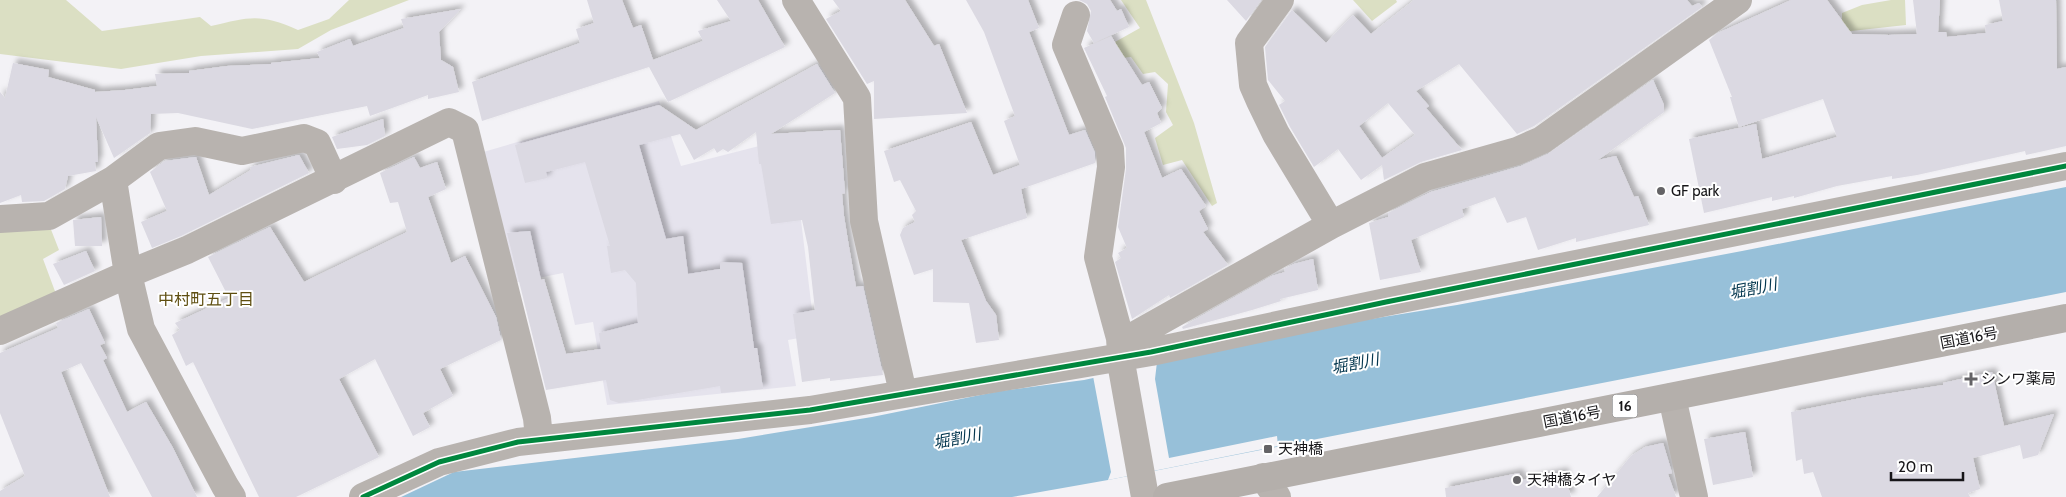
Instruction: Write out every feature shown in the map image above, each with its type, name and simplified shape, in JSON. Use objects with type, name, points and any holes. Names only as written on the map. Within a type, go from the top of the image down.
[{"type":"highway","name":"国道16号","points":[[1167,497],[1270,487],[1672,397],[2066,318]]},
{"type":"street","points":[[796,0],[857,98],[864,221],[903,393]]},
{"type":"street","points":[[1280,0],[1249,43],[1253,85],[1276,134],[1331,225]]},
{"type":"street","points":[[1122,362],[1130,338],[1331,225],[1425,177],[1517,151],[1542,140],[1724,4]]},
{"type":"street","points":[[1076,15],[1066,45],[1110,149],[1111,167],[1098,257],[1120,338],[1122,362],[1143,485]]},
{"type":"street","points":[[0,331],[187,250],[334,180],[449,122],[465,130],[537,418],[538,438]]},
{"type":"street","points":[[0,219],[49,216],[113,180],[159,146],[195,141],[242,151],[304,138],[317,142],[334,180]]},
{"type":"street","points":[[362,497],[439,462],[493,447],[538,438],[810,410],[903,393],[1122,362],[1206,341],[1386,302],[2066,166]]},
{"type":"street","points":[[113,180],[128,274],[141,329],[224,486],[232,497]]},
{"type":"street","points":[[1672,397],[1694,497]]},
{"type":"shaded area","points":[[659,101],[681,166],[791,138],[815,335],[788,340],[796,386],[607,405],[593,322],[575,325],[563,273],[513,283],[480,153]]},
{"type":"green space","points":[[0,0],[66,0],[102,31],[200,17],[211,26],[255,18],[274,21],[298,30],[329,19],[349,0],[409,0],[331,30],[298,49],[201,56],[121,69],[0,54]]},
{"type":"green space","points":[[1121,0],[1146,0],[1194,123],[1217,203],[1212,206],[1182,160],[1163,165],[1155,138],[1173,125],[1166,112],[1168,84],[1155,72],[1143,74],[1131,57],[1120,58],[1115,42],[1140,28]]},
{"type":"green space","points":[[1353,0],[1396,0],[1397,2],[1372,21]]},
{"type":"green space","points":[[1891,0],[1905,0],[1906,25],[1842,32],[1842,13],[1862,5]]},
{"type":"green space","points":[[50,227],[59,250],[43,259],[56,294],[0,321],[0,230]]},
{"type":"water","name":"堀割川","points":[[2066,187],[2066,292],[1108,480],[1012,497],[401,497],[454,472],[738,439],[872,417],[1000,391],[1084,380],[1340,324],[1457,305]]},
{"type":"pier","points":[[1157,362],[1155,379],[1169,458],[1277,436],[1278,446],[1108,480],[1111,472],[1093,376]]},
{"type":"building","points":[[587,0],[622,0],[633,28],[641,25],[653,60],[703,41],[698,31],[731,21],[717,0],[758,0],[785,47],[668,102],[649,67],[482,121],[472,82],[580,43],[576,29],[594,23]]},
{"type":"building","points":[[833,0],[905,0],[934,46],[939,44],[967,113],[874,119],[874,81],[867,84],[826,19],[841,11]]},
{"type":"building","points":[[966,0],[1028,0],[1039,28],[1029,32],[1069,135],[1085,130],[1095,153],[1095,163],[1021,189],[1027,218],[961,240],[986,301],[996,315],[999,340],[976,343],[969,303],[933,302],[933,269],[914,275],[900,235],[903,228],[915,222],[912,215],[916,211],[900,180],[894,182],[884,151],[971,122],[993,175],[1020,165],[1004,121],[1015,116],[984,32]]},
{"type":"building","points":[[1079,0],[1110,0],[1117,11],[1121,9],[1129,27],[1094,43],[1087,31],[1091,11],[1087,4]]},
{"type":"building","points":[[1227,0],[1261,0],[1246,21]]},
{"type":"building","points":[[1414,0],[1687,0],[1692,6],[1699,3],[1702,7],[1534,126],[1517,134],[1459,64],[1416,91],[1429,106],[1426,108],[1462,150],[1421,162],[1384,180],[1382,165],[1361,180],[1338,149],[1314,167],[1279,105],[1285,101],[1268,80],[1265,47],[1292,10],[1326,43],[1353,15],[1371,34]],"holes":[[[1388,103],[1415,135],[1382,158],[1359,126]]]},
{"type":"building","points":[[1791,0],[1827,0],[1852,34],[1889,35],[1917,34],[1913,0],[1940,0],[1938,32],[1946,32],[1947,37],[1986,33],[1985,25],[2003,21],[1999,0],[2056,0],[2057,69],[2066,67],[2066,146],[2026,155],[2025,151],[1917,175],[1892,179],[1892,176],[1837,186],[1794,198],[1794,196],[1772,201],[1772,197],[1704,213],[1689,139],[1756,124],[1762,159],[1837,137],[1823,99],[1739,127],[1730,97],[1732,97],[1709,40],[1718,33]]},
{"type":"building","points":[[461,9],[439,32],[441,60],[453,67],[459,92],[428,99],[428,95],[370,116],[367,106],[252,129],[178,113],[151,114],[150,133],[114,158],[96,117],[98,162],[95,162],[96,171],[68,176],[65,189],[44,201],[22,202],[21,195],[0,203],[0,92],[5,98],[13,63],[49,70],[48,77],[95,90],[95,92],[125,90],[157,86],[155,74],[189,73],[189,71],[227,66],[271,64],[320,58],[317,52],[350,39],[353,46],[404,28],[401,19]]},
{"type":"building","points":[[1111,36],[1142,85],[1149,82],[1162,108],[1157,113],[1161,123],[1144,132],[1162,178],[1181,169],[1206,206],[1199,211],[1208,229],[1203,232],[1228,265],[1170,298],[1169,295],[1132,319],[1115,262],[1121,258],[1118,253],[1127,248],[1118,227],[1126,169],[1126,148],[1105,97],[1107,96],[1084,48]]},
{"type":"building","points":[[817,64],[835,93],[771,134],[840,130],[845,193],[842,194],[844,216],[856,287],[863,286],[883,375],[830,381],[830,378],[802,382],[793,314],[815,310],[808,247],[802,220],[771,224],[761,164],[759,164],[756,132],[728,152],[723,149],[717,153],[714,148],[694,160],[680,134],[639,145],[666,239],[683,236],[688,274],[720,269],[720,262],[742,263],[754,348],[757,348],[763,389],[721,393],[720,386],[619,403],[610,400],[606,380],[546,390],[507,233],[530,231],[541,280],[544,279],[566,354],[601,349],[599,333],[638,323],[636,283],[625,270],[611,273],[607,246],[610,246],[585,162],[546,172],[547,178],[525,183],[515,145],[659,105],[696,130]]},
{"type":"building","points":[[1653,80],[1664,105],[1664,112],[1598,160],[1616,156],[1634,197],[1638,196],[1649,225],[1576,242],[1576,238],[1538,250],[1526,217],[1507,223],[1495,197],[1462,209],[1464,217],[1411,240],[1421,272],[1380,280],[1369,223],[1388,217],[1388,213],[1431,192],[1521,166],[1548,154]]},
{"type":"building","points":[[383,119],[385,136],[367,145],[337,149],[332,137]]},
{"type":"building","points":[[299,155],[309,173],[181,236],[152,248],[141,222],[167,211],[150,172],[165,161],[196,157],[209,195],[251,170],[250,167]]},
{"type":"building","points":[[414,157],[420,168],[437,162],[446,189],[428,197],[451,263],[465,256],[496,317],[501,340],[440,369],[453,396],[423,413],[430,427],[413,436],[375,359],[339,379],[379,457],[296,497],[259,497],[193,362],[186,366],[172,335],[180,330],[175,323],[229,298],[208,257],[270,227],[304,282],[407,232],[398,202],[390,203],[380,173]]},
{"type":"building","points":[[101,217],[102,246],[75,246],[73,220]]},
{"type":"building","points":[[86,251],[95,271],[64,285],[53,264]]},
{"type":"building","points":[[1313,259],[1318,290],[1280,299],[1281,301],[1183,329],[1182,327],[1272,276],[1285,272],[1284,269]]},
{"type":"building","points":[[89,309],[105,343],[100,345],[107,358],[103,360],[127,412],[146,402],[173,448],[197,497],[152,497],[81,363],[61,372],[110,497],[0,497],[0,491],[25,476],[0,413],[0,353],[58,328],[56,323]]},
{"type":"building","points":[[1992,372],[2004,426],[2054,414],[2038,455],[2023,459],[2020,445],[1973,458],[1980,489],[1968,493],[1970,497],[1822,497],[1813,472],[1804,474],[1802,459],[1796,461],[1791,412],[1866,397],[1943,385],[1943,383]]},
{"type":"building","points":[[1745,432],[1753,477],[1713,485],[1704,439]]},
{"type":"building","points":[[1663,443],[1672,473],[1668,474],[1676,497],[1597,497],[1631,456],[1645,447]]},
{"type":"building","points":[[1564,472],[1571,497],[1446,497],[1445,488],[1519,473],[1521,480]]},
{"type":"cycle path","points":[[363,497],[439,462],[518,442],[810,410],[1151,352],[1386,302],[2066,166]]},
{"type":"place","name":"GF park","points":[[1661,191]]},
{"type":"place","name":"シンワ薬局","points":[[1971,379]]},
{"type":"place","name":"天神橋","points":[[1268,449]]},
{"type":"place","name":"天神橋タイヤ","points":[[1517,480]]},
{"type":"district","name":"中村町五丁目","points":[[206,299]]}]
